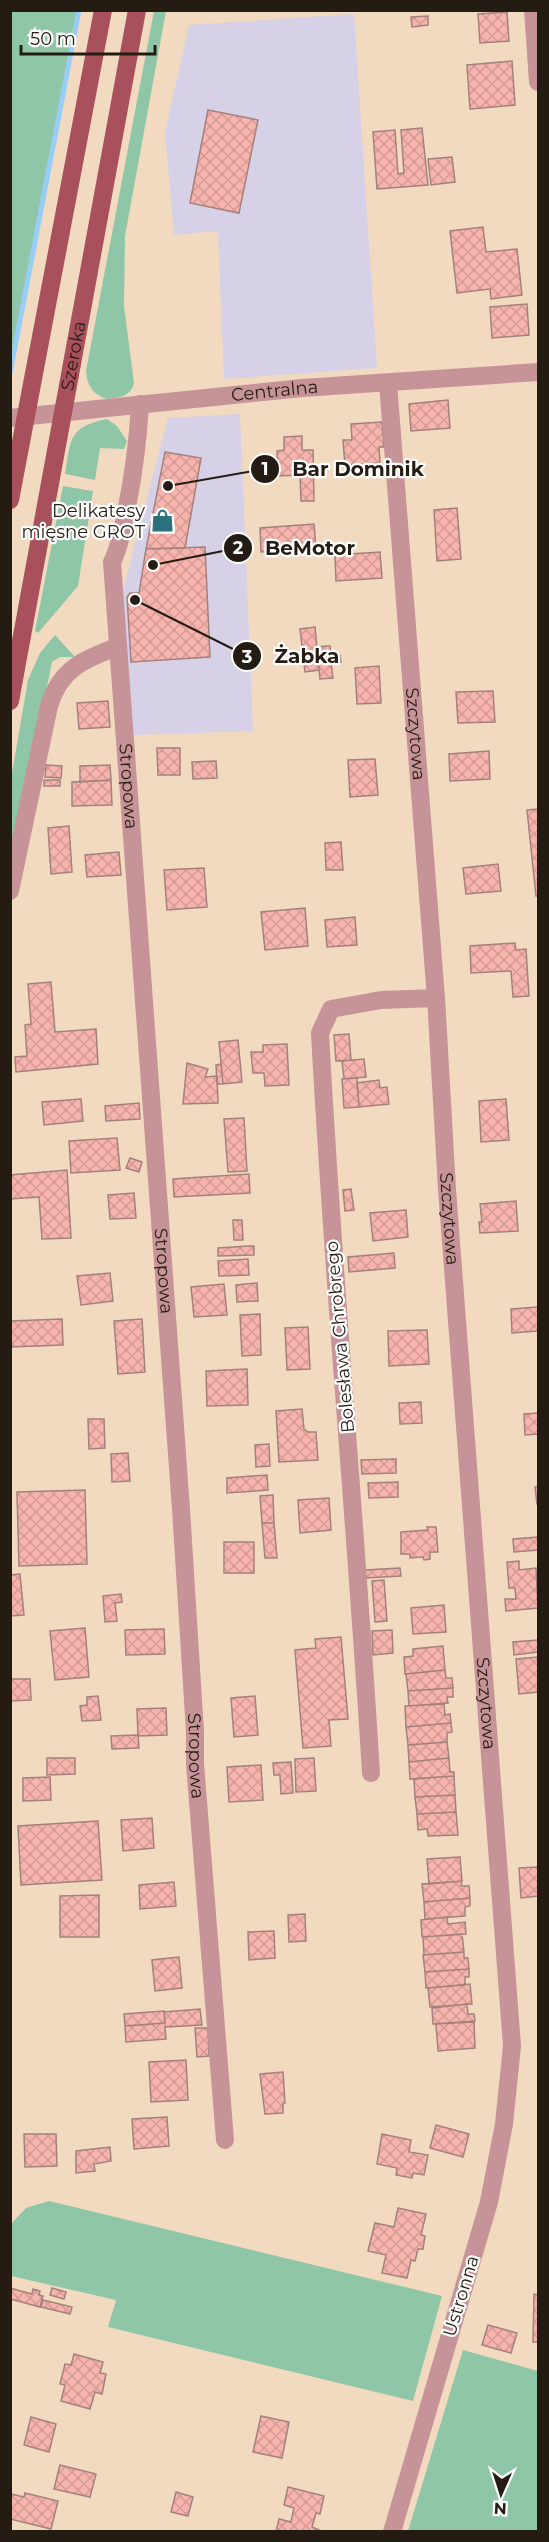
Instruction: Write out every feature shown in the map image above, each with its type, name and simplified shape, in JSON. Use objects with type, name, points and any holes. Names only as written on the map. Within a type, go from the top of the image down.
[{"type":"main road","name":"Szeroka","points":[[10,500],[18,417],[103,10]]},
{"type":"main road","name":"Szeroka","points":[[10,701],[137,10]]},
{"type":"street","points":[[533,10],[538,82]]},
{"type":"street","name":"Centralna","points":[[18,417],[302,388],[538,372]]},
{"type":"street","name":"Szczytowa","points":[[388,383],[436,998],[447,1190],[512,2056]]},
{"type":"street","name":"Stropowa","points":[[140,404],[137,448],[129,495],[119,543],[111,562],[181,1509],[195,1764],[225,2140]]},
{"type":"street","points":[[10,891],[49,706],[57,685],[80,663],[117,646]]},
{"type":"street","name":"Bolesława Chrobrego","points":[[372,1773],[358,1557],[330,1214],[320,1034],[331,1009],[381,1000],[436,998]]},
{"type":"street","name":"Ustronna","points":[[392,2532],[489,2202],[504,2124],[512,2056]]},
{"type":"shaded area","points":[[354,14],[377,368],[224,379],[218,231],[174,235],[165,132],[189,25]]},
{"type":"shaded area","points":[[240,414],[253,731],[131,735],[122,594],[168,418]]},
{"type":"green space","points":[[11,10],[77,11],[11,368]]},
{"type":"green space","points":[[154,11],[166,11],[125,236],[124,306],[134,383],[127,394],[107,399],[91,388],[86,371]]},
{"type":"green space","points":[[107,419],[117,426],[127,441],[124,449],[100,448],[95,480],[65,474],[74,436],[85,426]]},
{"type":"green space","points":[[63,486],[93,491],[78,586],[38,633],[35,631]]},
{"type":"green space","points":[[55,635],[75,657],[60,657],[52,662],[11,867],[11,779],[28,680],[40,653]]},
{"type":"green space","points":[[49,2201],[442,2296],[413,2401],[108,2327],[116,2300],[11,2276],[11,2224],[26,2208]]},
{"type":"green space","points":[[463,2350],[538,2371],[538,2531],[408,2531]]},
{"type":"building","points":[[507,12],[509,41],[480,43],[478,14]]},
{"type":"building","points":[[428,16],[428,25],[412,27],[411,17]]},
{"type":"building","points":[[512,61],[515,105],[470,109],[467,65]]},
{"type":"building","points":[[208,110],[258,120],[239,213],[190,203]]},
{"type":"building","points":[[422,128],[428,185],[377,189],[373,132],[395,130],[398,174],[404,173],[401,130]]},
{"type":"building","points":[[452,157],[455,182],[431,185],[428,159]]},
{"type":"building","points":[[483,227],[486,252],[517,249],[522,295],[491,299],[490,289],[457,293],[450,231]]},
{"type":"building","points":[[527,304],[529,335],[492,338],[490,307]]},
{"type":"building","points":[[448,400],[450,428],[411,431],[409,404]]},
{"type":"building","points":[[382,422],[384,447],[379,447],[380,463],[345,465],[343,440],[352,440],[351,424]]},
{"type":"building","points":[[302,436],[302,450],[313,450],[314,501],[301,501],[300,475],[278,476],[277,451],[284,450],[284,437]]},
{"type":"building","points":[[165,452],[201,458],[185,548],[146,549]]},
{"type":"building","points":[[457,508],[461,559],[437,561],[434,510]]},
{"type":"building","points":[[314,524],[316,548],[261,552],[260,528]]},
{"type":"building","points":[[205,547],[210,657],[131,662],[127,597],[130,593],[139,593],[146,549]]},
{"type":"building","points":[[380,552],[382,578],[336,581],[335,555]]},
{"type":"building","points":[[315,627],[319,670],[305,672],[300,629]]},
{"type":"building","points":[[330,646],[331,655],[340,655],[341,662],[331,663],[333,678],[320,679],[317,647]]},
{"type":"building","points":[[379,666],[381,703],[357,704],[355,668]]},
{"type":"building","points":[[493,691],[495,722],[458,723],[456,692]]},
{"type":"building","points":[[108,701],[110,727],[79,729],[77,703]]},
{"type":"building","points":[[157,748],[180,748],[180,775],[158,775]]},
{"type":"building","points":[[489,751],[490,779],[450,781],[449,754]]},
{"type":"building","points":[[375,759],[378,795],[350,797],[348,760]]},
{"type":"building","points":[[216,761],[217,778],[193,779],[192,762]]},
{"type":"building","points":[[46,765],[62,766],[61,778],[45,777]]},
{"type":"building","points":[[110,765],[111,780],[80,782],[80,766]]},
{"type":"building","points":[[44,780],[60,780],[60,786],[44,786]]},
{"type":"building","points":[[111,780],[112,805],[72,806],[72,782]]},
{"type":"building","points":[[538,809],[538,896],[536,896],[527,810]]},
{"type":"building","points":[[69,826],[72,872],[51,874],[48,828]]},
{"type":"building","points":[[341,842],[343,870],[326,870],[325,843]]},
{"type":"building","points":[[119,852],[121,875],[87,877],[85,855]]},
{"type":"building","points":[[498,864],[501,891],[466,894],[463,868]]},
{"type":"building","points":[[204,868],[207,907],[167,910],[164,870]]},
{"type":"building","points":[[305,908],[308,946],[265,950],[261,912]]},
{"type":"building","points":[[355,917],[357,945],[327,947],[325,920]]},
{"type":"building","points":[[515,943],[516,950],[526,949],[529,996],[513,997],[511,971],[471,973],[470,946]]},
{"type":"building","points":[[51,982],[55,1032],[96,1029],[98,1064],[16,1072],[15,1057],[27,1056],[25,1025],[31,1024],[28,984]]},
{"type":"building","points":[[349,1034],[351,1060],[336,1061],[334,1035]]},
{"type":"building","points":[[238,1040],[242,1082],[223,1084],[219,1042]]},
{"type":"building","points":[[287,1044],[289,1085],[265,1086],[264,1073],[253,1073],[251,1052],[263,1052],[263,1045]]},
{"type":"building","points":[[364,1059],[366,1077],[344,1079],[342,1061]]},
{"type":"building","points":[[187,1063],[208,1069],[205,1077],[217,1076],[218,1103],[183,1104]]},
{"type":"building","points":[[221,1064],[223,1084],[217,1084],[216,1065]]},
{"type":"building","points":[[357,1078],[359,1107],[344,1108],[342,1079]]},
{"type":"building","points":[[379,1080],[380,1088],[387,1087],[389,1104],[359,1107],[357,1083]]},
{"type":"building","points":[[81,1099],[83,1121],[44,1125],[42,1102]]},
{"type":"building","points":[[506,1099],[509,1140],[481,1142],[479,1101]]},
{"type":"building","points":[[139,1103],[140,1119],[106,1121],[105,1106]]},
{"type":"building","points":[[244,1118],[247,1171],[228,1172],[224,1119]]},
{"type":"building","points":[[117,1138],[120,1170],[71,1173],[69,1141]]},
{"type":"building","points":[[130,1158],[142,1162],[139,1172],[126,1168]]},
{"type":"building","points":[[67,1170],[71,1238],[42,1239],[39,1197],[10,1199],[10,1175]]},
{"type":"building","points":[[249,1174],[250,1193],[174,1197],[173,1179]]},
{"type":"building","points":[[351,1189],[354,1210],[345,1211],[343,1190]]},
{"type":"building","points":[[134,1193],[136,1218],[110,1219],[108,1195]]},
{"type":"building","points":[[516,1201],[518,1231],[480,1233],[479,1222],[482,1222],[480,1204]]},
{"type":"building","points":[[406,1210],[408,1237],[373,1241],[370,1213]]},
{"type":"building","points":[[233,1220],[242,1220],[243,1240],[234,1240]]},
{"type":"building","points":[[254,1246],[254,1255],[218,1256],[218,1248]]},
{"type":"building","points":[[394,1253],[395,1268],[349,1272],[348,1257]]},
{"type":"building","points":[[248,1259],[249,1275],[219,1276],[218,1261]]},
{"type":"building","points":[[110,1273],[113,1301],[81,1305],[77,1276]]},
{"type":"building","points":[[257,1283],[258,1301],[237,1302],[236,1285]]},
{"type":"building","points":[[224,1284],[227,1315],[194,1317],[191,1287]]},
{"type":"building","points":[[538,1307],[538,1331],[512,1333],[511,1309]]},
{"type":"building","points":[[260,1314],[261,1355],[242,1356],[240,1315]]},
{"type":"building","points":[[62,1319],[63,1345],[10,1347],[10,1321]]},
{"type":"building","points":[[142,1319],[145,1372],[118,1374],[114,1321]]},
{"type":"building","points":[[308,1327],[310,1369],[287,1370],[285,1328]]},
{"type":"building","points":[[427,1330],[429,1364],[389,1366],[388,1331]]},
{"type":"building","points":[[247,1369],[248,1405],[207,1406],[206,1371]]},
{"type":"building","points":[[421,1402],[422,1423],[400,1424],[399,1403]]},
{"type":"building","points":[[302,1409],[304,1429],[308,1432],[316,1432],[318,1460],[279,1462],[276,1411]]},
{"type":"building","points":[[538,1413],[538,1434],[525,1435],[524,1414]]},
{"type":"building","points":[[88,1419],[104,1419],[105,1448],[89,1449]]},
{"type":"building","points":[[269,1444],[270,1466],[256,1467],[255,1445]]},
{"type":"building","points":[[128,1453],[130,1481],[112,1482],[111,1454]]},
{"type":"building","points":[[396,1459],[396,1473],[362,1474],[361,1460]]},
{"type":"building","points":[[267,1475],[268,1490],[227,1493],[227,1478]]},
{"type":"building","points":[[398,1482],[398,1497],[369,1498],[368,1483]]},
{"type":"building","points":[[538,1486],[538,1504],[537,1504],[535,1487]]},
{"type":"building","points":[[85,1490],[87,1564],[19,1566],[17,1492]]},
{"type":"building","points":[[273,1495],[274,1523],[262,1523],[260,1496]]},
{"type":"building","points":[[329,1498],[331,1530],[300,1533],[298,1500]]},
{"type":"building","points":[[262,1523],[274,1523],[277,1558],[265,1558]]},
{"type":"building","points":[[427,1527],[436,1527],[438,1552],[430,1552],[430,1559],[424,1560],[423,1557],[410,1558],[410,1554],[401,1554],[401,1532],[428,1530]]},
{"type":"building","points":[[538,1537],[538,1550],[514,1552],[513,1539]]},
{"type":"building","points":[[224,1542],[254,1542],[254,1573],[224,1573]]},
{"type":"building","points":[[519,1561],[519,1570],[536,1568],[538,1608],[506,1611],[505,1599],[516,1599],[515,1588],[509,1588],[507,1562]]},
{"type":"building","points":[[400,1568],[401,1576],[366,1578],[365,1570]]},
{"type":"building","points":[[20,1574],[24,1615],[10,1616],[10,1575]]},
{"type":"building","points":[[384,1580],[387,1621],[375,1622],[372,1581]]},
{"type":"building","points":[[121,1594],[122,1602],[115,1603],[117,1621],[105,1622],[103,1596]]},
{"type":"building","points":[[444,1605],[446,1632],[413,1634],[411,1608]]},
{"type":"building","points":[[85,1628],[89,1677],[55,1680],[50,1631]]},
{"type":"building","points":[[164,1629],[165,1654],[126,1655],[125,1630]]},
{"type":"building","points":[[392,1630],[393,1653],[373,1655],[372,1631]]},
{"type":"building","points":[[341,1637],[348,1719],[329,1720],[331,1746],[303,1748],[295,1650],[316,1648],[315,1639]]},
{"type":"building","points":[[538,1640],[538,1652],[514,1655],[513,1642]]},
{"type":"building","points":[[443,1646],[445,1670],[405,1674],[404,1657],[413,1656],[413,1649]]},
{"type":"building","points":[[538,1657],[538,1692],[519,1694],[516,1659]]},
{"type":"building","points":[[445,1670],[446,1678],[452,1678],[453,1688],[408,1691],[406,1674]]},
{"type":"building","points":[[10,1679],[30,1679],[31,1700],[10,1701]]},
{"type":"building","points":[[453,1688],[453,1697],[447,1697],[448,1703],[409,1706],[408,1691]]},
{"type":"building","points":[[98,1696],[101,1720],[82,1721],[80,1706],[87,1705],[87,1697]]},
{"type":"building","points":[[255,1696],[258,1735],[234,1737],[231,1698]]},
{"type":"building","points":[[444,1704],[445,1715],[450,1714],[451,1723],[406,1727],[405,1706]]},
{"type":"building","points":[[166,1708],[167,1735],[138,1736],[137,1709]]},
{"type":"building","points":[[451,1723],[452,1732],[447,1733],[447,1742],[408,1745],[406,1727]]},
{"type":"building","points":[[138,1735],[139,1748],[112,1749],[111,1736]]},
{"type":"building","points":[[447,1742],[449,1758],[409,1762],[408,1745]]},
{"type":"building","points":[[47,1758],[75,1758],[75,1774],[47,1775]]},
{"type":"building","points":[[314,1758],[316,1791],[296,1792],[295,1759]]},
{"type":"building","points":[[449,1758],[450,1772],[454,1772],[454,1776],[410,1779],[409,1762]]},
{"type":"building","points":[[291,1762],[293,1793],[281,1794],[280,1775],[274,1775],[273,1763]]},
{"type":"building","points":[[261,1765],[263,1800],[229,1802],[227,1767]]},
{"type":"building","points":[[454,1776],[455,1795],[415,1797],[414,1779]]},
{"type":"building","points":[[50,1777],[51,1800],[23,1801],[23,1778]]},
{"type":"building","points":[[455,1795],[456,1812],[417,1814],[415,1797]]},
{"type":"building","points":[[456,1812],[458,1835],[428,1836],[427,1829],[418,1830],[417,1814]]},
{"type":"building","points":[[152,1818],[154,1848],[123,1851],[121,1820]]},
{"type":"building","points":[[98,1821],[102,1880],[21,1885],[18,1826]]},
{"type":"building","points":[[460,1857],[462,1881],[429,1884],[427,1859]]},
{"type":"building","points":[[538,1867],[538,1896],[521,1898],[519,1868]]},
{"type":"building","points":[[462,1881],[461,1886],[469,1886],[470,1898],[424,1902],[422,1884]]},
{"type":"building","points":[[174,1882],[176,1906],[140,1909],[139,1885]]},
{"type":"building","points":[[99,1895],[99,1937],[60,1937],[60,1896]]},
{"type":"building","points":[[470,1898],[470,1906],[465,1907],[465,1916],[425,1919],[424,1902]]},
{"type":"building","points":[[305,1914],[306,1941],[289,1942],[288,1915]]},
{"type":"building","points":[[447,1917],[448,1924],[465,1922],[466,1934],[422,1937],[421,1920]]},
{"type":"building","points":[[274,1931],[275,1958],[249,1960],[248,1932]]},
{"type":"building","points":[[462,1934],[464,1952],[424,1955],[423,1937]]},
{"type":"building","points":[[464,1952],[464,1958],[468,1958],[469,1969],[425,1972],[423,1955]]},
{"type":"building","points":[[179,1957],[182,1988],[155,1991],[152,1960]]},
{"type":"building","points":[[469,1969],[469,1977],[465,1977],[465,1985],[426,1988],[425,1972]]},
{"type":"building","points":[[470,1984],[472,2004],[430,2007],[428,1988]]},
{"type":"building","points":[[467,2004],[468,2014],[474,2014],[475,2021],[433,2024],[432,2008]]},
{"type":"building","points":[[200,2009],[202,2025],[165,2027],[166,2039],[126,2042],[125,2026],[165,2023],[164,2012]]},
{"type":"building","points":[[164,2011],[165,2023],[125,2026],[124,2014]]},
{"type":"building","points":[[474,2022],[475,2048],[438,2051],[436,2024]]},
{"type":"building","points":[[195,2028],[208,2028],[209,2056],[197,2057]]},
{"type":"building","points":[[186,2060],[188,2100],[151,2102],[149,2062]]},
{"type":"building","points":[[283,2072],[285,2103],[283,2103],[283,2113],[265,2114],[260,2074]]},
{"type":"building","points":[[167,2117],[169,2146],[134,2149],[132,2119]]},
{"type":"building","points":[[436,2125],[469,2134],[463,2157],[430,2148]]},
{"type":"building","points":[[24,2134],[56,2134],[57,2166],[25,2167]]},
{"type":"building","points":[[382,2134],[411,2140],[409,2152],[428,2155],[424,2175],[413,2173],[412,2178],[396,2175],[397,2168],[377,2164]]},
{"type":"building","points":[[110,2147],[111,2161],[94,2164],[95,2171],[76,2173],[76,2151]]},
{"type":"building","points":[[398,2208],[426,2214],[421,2235],[425,2236],[423,2249],[418,2249],[415,2261],[411,2260],[407,2278],[382,2273],[386,2255],[368,2251],[375,2223],[394,2227]]},
{"type":"building","points":[[10,2288],[32,2294],[33,2289],[40,2291],[39,2295],[43,2296],[40,2307],[10,2299]]},
{"type":"building","points":[[52,2288],[66,2292],[64,2299],[50,2295]]},
{"type":"building","points":[[534,2294],[538,2295],[538,2342],[533,2342]]},
{"type":"building","points":[[43,2300],[72,2307],[70,2314],[41,2307]]},
{"type":"building","points":[[488,2325],[517,2333],[511,2353],[482,2345]]},
{"type":"building","points":[[74,2354],[103,2362],[100,2373],[106,2374],[102,2394],[95,2392],[90,2409],[61,2401],[65,2385],[60,2384],[65,2364],[71,2365]]},
{"type":"building","points":[[261,2416],[289,2422],[282,2458],[253,2452]]},
{"type":"building","points":[[31,2417],[56,2424],[49,2452],[24,2445]]},
{"type":"building","points":[[60,2465],[96,2474],[90,2497],[54,2489]]},
{"type":"building","points":[[288,2487],[324,2496],[320,2514],[316,2513],[312,2527],[324,2532],[276,2532],[279,2519],[291,2522],[294,2508],[284,2505]]},
{"type":"building","points":[[176,2492],[193,2497],[188,2516],[171,2512]]},
{"type":"building","points":[[25,2493],[58,2501],[51,2529],[10,2519],[11,2494],[24,2497]]},
{"type":"waterway","points":[[10,373],[79,10]]},
{"type":"place","name":"Bar Dominik","points":[[168,486]]},
{"type":"place","name":"Delikatesy mięsne GROT","points":[[163,521]]},
{"type":"place","name":"BeMotor","points":[[153,565]]},
{"type":"place","name":"Żabka","points":[[135,600]]}]
